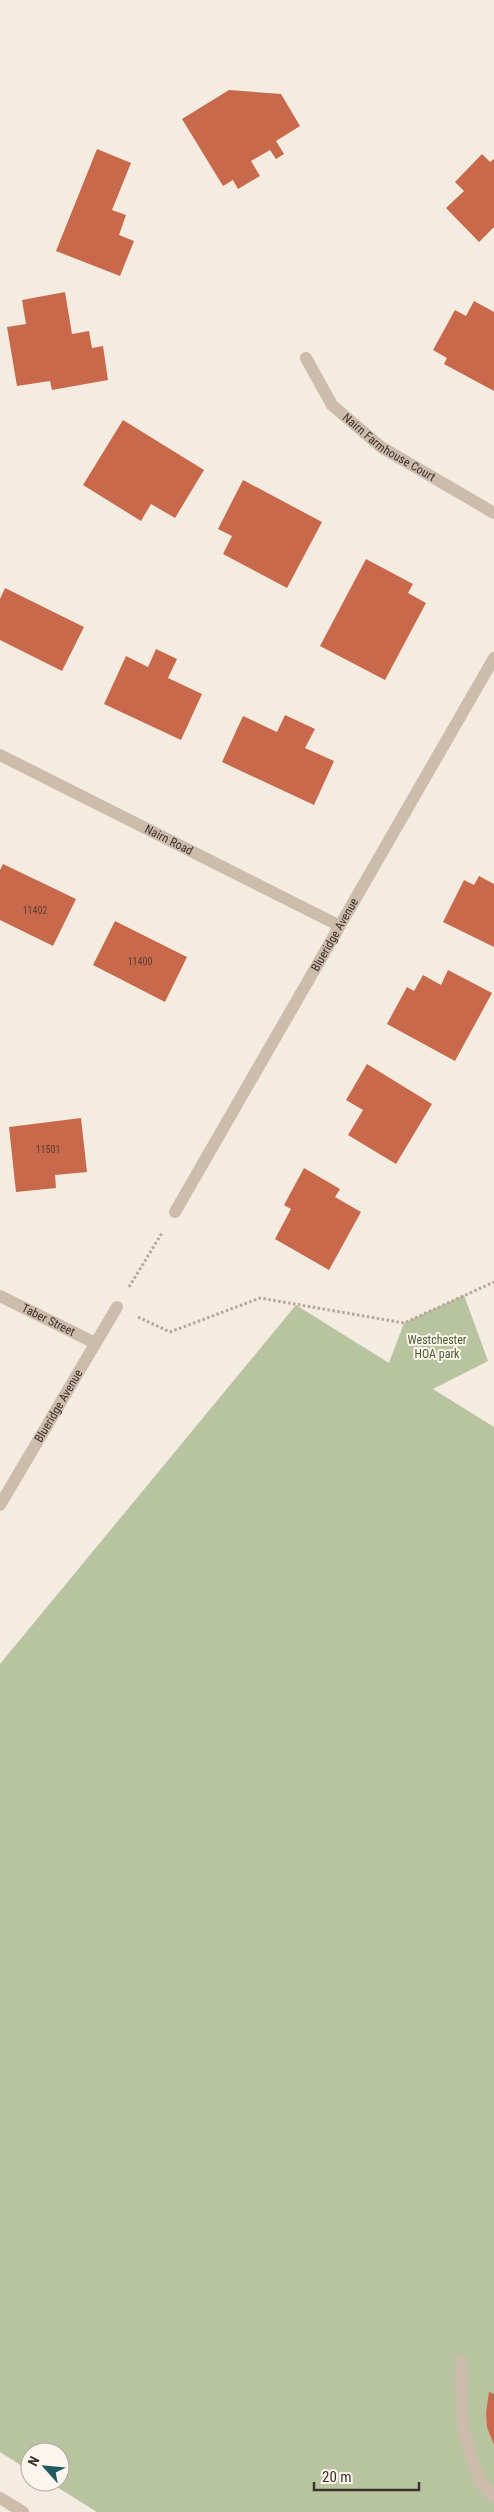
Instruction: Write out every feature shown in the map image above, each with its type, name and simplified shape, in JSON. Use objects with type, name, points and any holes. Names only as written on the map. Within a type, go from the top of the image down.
[{"type":"street","name":"Nairn Farmhouse Court","points":[[306,358],[332,405],[381,447],[494,513]]},
{"type":"street","name":"Blueridge Avenue","points":[[175,1212],[338,925],[494,658]]},
{"type":"street","name":"Nairn Road","points":[[0,755],[338,925]]},
{"type":"street","name":"Taber Street","points":[[0,1296],[95,1344]]},
{"type":"street","name":"Blueridge Avenue","points":[[0,1505],[117,1307]]},
{"type":"street","points":[[461,2361],[463,2428],[479,2480],[494,2497]]},
{"type":"street","points":[[0,2498],[23,2512]]},
{"type":"path","points":[[175,1212],[117,1307],[170,1332],[260,1298],[404,1323],[494,1282]]},
{"type":"green space","name":"Westchester HOA park","points":[[464,1295],[488,1361],[433,1389],[494,1427],[494,2512],[97,2512],[65,2492],[70,2492],[70,2442],[20,2442],[20,2465],[0,2452],[0,1664],[296,1305],[389,1363],[404,1323]]},
{"type":"building","points":[[229,90],[281,94],[300,126],[276,141],[284,154],[276,159],[270,150],[251,161],[260,176],[238,189],[233,180],[223,186],[182,119]]},
{"type":"building","points":[[97,149],[131,163],[112,210],[126,215],[119,235],[134,241],[120,276],[56,251]]},
{"type":"building","points":[[482,154],[490,162],[494,159],[494,227],[479,242],[446,208],[464,191],[455,182]]},
{"type":"building","points":[[65,292],[72,334],[89,331],[92,348],[103,346],[108,380],[52,390],[50,381],[17,386],[7,327],[26,324],[22,300]]},
{"type":"building","points":[[474,301],[494,312],[494,391],[444,364],[447,358],[433,350],[455,310],[466,316]]},
{"type":"building","points":[[123,420],[204,470],[175,518],[151,504],[141,521],[83,485]]},
{"type":"building","points":[[243,480],[322,522],[287,588],[223,554],[232,536],[218,529]]},
{"type":"building","points":[[366,559],[413,584],[408,593],[426,603],[385,680],[320,646]]},
{"type":"building","points":[[5,588],[84,627],[62,671],[0,640],[0,599]]},
{"type":"building","points":[[156,649],[177,659],[168,678],[202,694],[181,740],[104,704],[126,656],[148,667]]},
{"type":"building","points":[[285,715],[315,729],[305,748],[334,761],[314,805],[222,762],[243,716],[277,732]]},
{"type":"building","points":[[3,864],[76,899],[53,946],[0,920],[0,870]]},
{"type":"building","points":[[479,876],[494,884],[494,947],[443,922],[464,880],[474,885]]},
{"type":"building","points":[[115,921],[187,957],[165,1002],[93,965]]},
{"type":"building","points":[[448,970],[492,993],[455,1061],[387,1024],[407,987],[414,991],[423,975],[441,985]]},
{"type":"building","points":[[367,1064],[432,1104],[396,1164],[348,1135],[363,1110],[346,1100]]},
{"type":"building","points":[[81,1118],[87,1172],[55,1175],[56,1188],[16,1192],[9,1127]]},
{"type":"building","points":[[304,1168],[340,1189],[335,1197],[361,1212],[329,1270],[275,1239],[291,1209],[284,1205]]},
{"type":"building","points":[[489,2392],[494,2394],[494,2445],[487,2427],[486,2413]]}]
